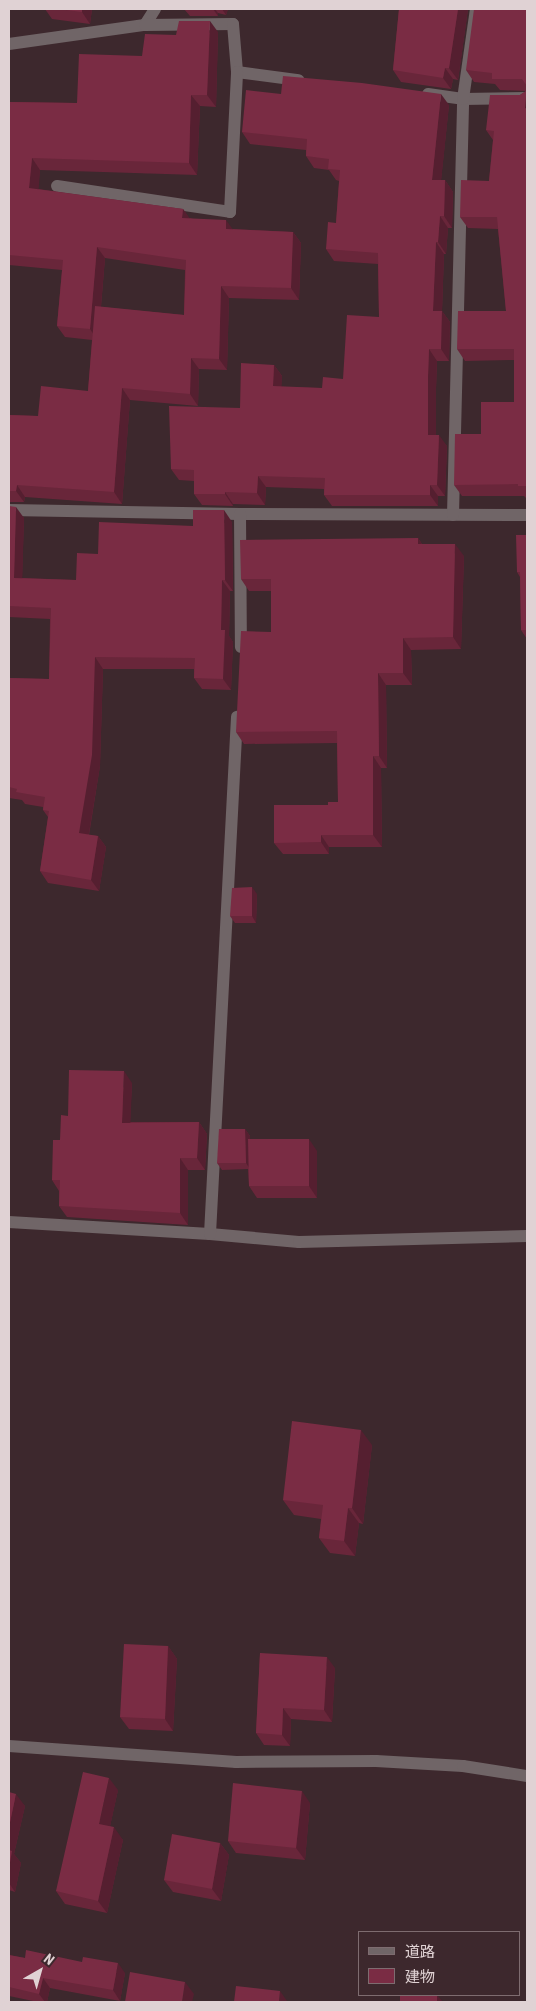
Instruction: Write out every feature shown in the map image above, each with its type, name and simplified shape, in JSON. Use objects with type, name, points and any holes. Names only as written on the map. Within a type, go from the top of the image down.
[{"type":"street","points":[[145,25],[155,9]]},
{"type":"street","points":[[453,515],[463,99],[476,9]]},
{"type":"street","points":[[9,44],[145,25],[233,24],[237,72],[230,212],[57,186]]},
{"type":"street","points":[[237,72],[269,78],[315,82]]},
{"type":"street","points":[[417,92],[463,99],[527,98]]},
{"type":"street","points":[[9,510],[240,514],[527,515]]},
{"type":"street","points":[[240,514],[240,658]]},
{"type":"street","points":[[210,1234],[238,706]]},
{"type":"street","points":[[9,1222],[210,1234],[299,1242],[527,1236]]},
{"type":"street","points":[[9,1746],[236,1762],[376,1761],[463,1766],[527,1776]]},
{"type":"building","points":[[59,9],[82,9],[82,12]]},
{"type":"building","points":[[399,9],[458,9],[449,68],[445,68],[443,78],[393,70]]},
{"type":"building","points":[[474,9],[527,9],[527,86],[522,79],[492,79],[492,73],[466,70]]},
{"type":"building","points":[[179,21],[210,21],[207,95],[191,95],[189,163],[32,158],[29,188],[183,209],[182,218],[226,220],[226,229],[293,232],[291,288],[221,286],[219,359],[191,358],[190,394],[122,388],[114,492],[17,485],[16,491],[9,491],[9,415],[38,416],[41,386],[88,391],[95,306],[184,315],[186,260],[97,247],[90,329],[57,326],[63,260],[9,255],[9,102],[77,103],[79,54],[142,56],[145,34],[176,35]]},
{"type":"building","points":[[283,76],[362,83],[441,94],[432,180],[445,180],[444,216],[440,216],[438,242],[436,242],[433,311],[442,311],[441,349],[429,349],[428,377],[428,435],[439,435],[437,485],[430,485],[430,495],[324,495],[325,478],[258,476],[257,493],[225,492],[225,494],[194,494],[194,470],[171,469],[169,406],[240,408],[241,363],[274,365],[273,386],[322,388],[323,377],[343,379],[347,315],[379,317],[378,253],[326,249],[328,222],[336,223],[340,170],[328,169],[329,159],[306,156],[307,139],[242,132],[246,90],[281,94]]},
{"type":"building","points":[[527,87],[525,108],[527,109],[527,486],[518,486],[518,484],[454,485],[455,434],[481,434],[481,402],[514,402],[514,349],[457,349],[458,311],[506,311],[497,217],[460,217],[461,180],[489,181],[494,131],[486,130],[490,95],[520,95],[526,91]]},
{"type":"building","points":[[9,506],[16,507],[14,578],[76,580],[77,553],[98,554],[99,522],[193,526],[193,510],[224,510],[225,580],[222,580],[221,630],[225,630],[223,679],[194,678],[195,658],[95,657],[92,755],[79,833],[98,836],[91,880],[40,871],[49,811],[43,810],[45,797],[16,792],[17,789],[9,787],[9,678],[49,679],[51,608],[9,606]]},
{"type":"building","points":[[516,535],[527,535],[527,630],[521,630],[520,572],[517,572]]},
{"type":"building","points":[[418,538],[418,544],[455,544],[453,637],[403,638],[403,673],[378,673],[379,756],[373,756],[373,835],[321,835],[321,842],[274,843],[274,805],[328,805],[328,802],[338,802],[337,731],[236,732],[241,631],[271,632],[271,579],[241,579],[240,540]]},
{"type":"building","points":[[252,887],[252,916],[230,916],[232,888]]},
{"type":"building","points":[[69,1070],[124,1071],[122,1123],[199,1122],[197,1158],[180,1158],[180,1213],[59,1206],[60,1180],[52,1180],[53,1140],[60,1140],[61,1115],[68,1116]]},
{"type":"building","points":[[219,1129],[245,1129],[246,1163],[217,1163]]},
{"type":"building","points":[[248,1139],[309,1139],[309,1186],[249,1186]]},
{"type":"building","points":[[292,1421],[361,1430],[352,1508],[348,1508],[344,1541],[319,1538],[323,1505],[283,1500]]},
{"type":"building","points":[[124,1644],[168,1646],[165,1719],[120,1717]]},
{"type":"building","points":[[260,1653],[327,1657],[324,1710],[283,1708],[282,1735],[256,1733]]},
{"type":"building","points":[[83,1772],[109,1778],[99,1824],[114,1827],[98,1901],[56,1891]]},
{"type":"building","points":[[233,1783],[302,1791],[296,1848],[228,1841]]},
{"type":"building","points":[[9,1792],[16,1794],[9,1827]]},
{"type":"building","points":[[172,1834],[220,1843],[212,1889],[164,1880]]},
{"type":"building","points":[[9,1850],[12,1851],[9,1868]]},
{"type":"building","points":[[26,1950],[82,1962],[83,1957],[118,1963],[113,1990],[43,1978],[39,1994],[9,1987],[9,1955],[25,1958]]},
{"type":"building","points":[[130,1972],[185,1982],[182,2002],[125,2002]]},
{"type":"building","points":[[236,1986],[280,1991],[279,2002],[234,2002]]},
{"type":"building","points":[[400,1996],[437,1996],[437,2002],[400,2002]]}]
